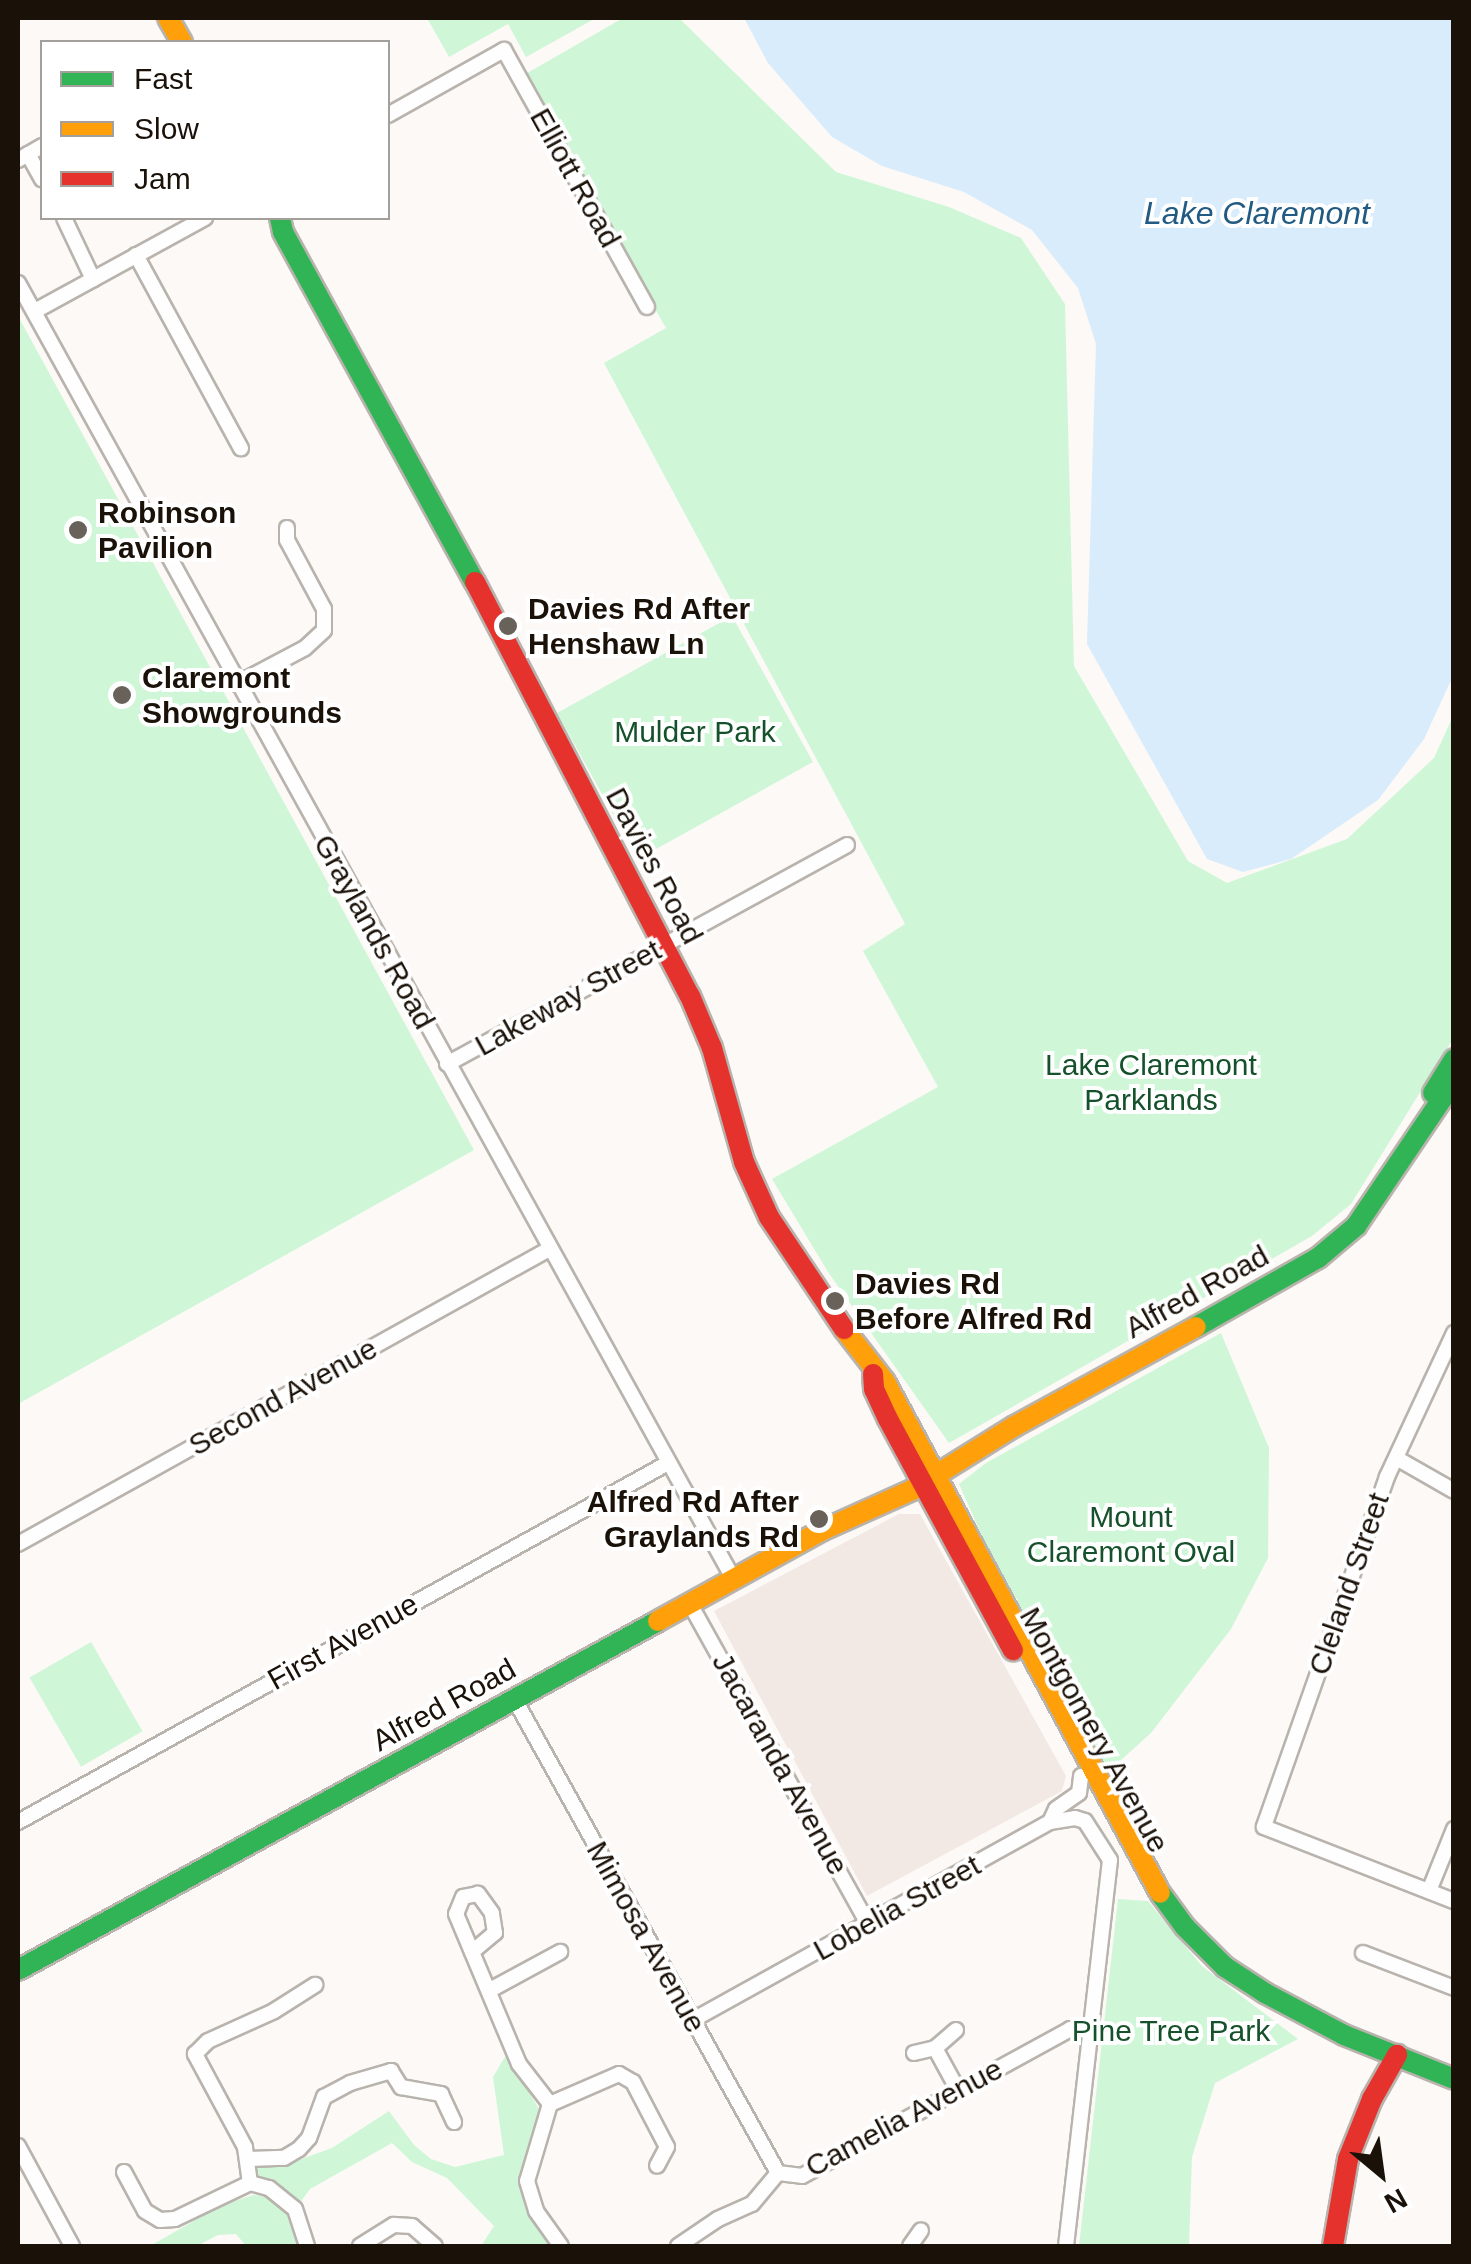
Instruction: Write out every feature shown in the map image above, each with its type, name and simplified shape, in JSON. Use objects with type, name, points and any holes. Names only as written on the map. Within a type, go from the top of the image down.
[{"type":"main road","points":[[168,18],[181,40]]},
{"type":"main road","name":"Davies Road","points":[[277,222],[514,652],[707,1035],[744,1162],[769,1218],[872,1372],[874,1389],[927,1473]]},
{"type":"main road","name":"Alfred Road","points":[[18,1970],[734,1580],[823,1530],[862,1500],[927,1473],[1016,1426],[1318,1258],[1356,1226],[1384,1184],[1406,1137],[1452,1070]]},
{"type":"main road","name":"Montgomery Avenue","points":[[927,1473],[1133,1865],[1162,1894],[1185,1927],[1225,1967],[1311,2019],[1454,2079]]},
{"type":"main road","name":"Alfred Road","points":[[18,1984],[64,1957],[94,1932]]},
{"type":"main road","points":[[1332,2246],[1348,2159],[1372,2099],[1387,2079],[1389,2052]]},
{"type":"street","name":"Elliott Road","points":[[390,115],[504,50],[647,307]]},
{"type":"street","points":[[65,220],[93,279]]},
{"type":"street","points":[[35,311],[201,220]]},
{"type":"street","points":[[136,255],[240,448]]},
{"type":"street","name":"Graylands Road","points":[[18,283],[734,1580]]},
{"type":"street","points":[[237,684],[305,648],[324,630],[324,610],[287,540],[286,528]]},
{"type":"street","name":"Lakeway Street","points":[[447,1064],[847,846]]},
{"type":"street","name":"Second Avenue","points":[[18,1544],[549,1249]]},
{"type":"street","name":"Cleland Street","points":[[1429,1891],[1264,1827],[1387,1477],[1454,1333]]},
{"type":"street","points":[[1398,1459],[1454,1491]]},
{"type":"street","name":"First Avenue","points":[[18,1822],[668,1463]]},
{"type":"street","name":"Jacaranda Avenue","points":[[690,1604],[870,1924]]},
{"type":"street","name":"Mimosa Avenue","points":[[515,1700],[778,2173]]},
{"type":"street","name":"Lobelia Street","points":[[692,2021],[1050,1822],[1056,1809],[1078,1793],[1080,1768]]},
{"type":"street","points":[[1050,1822],[1062,1818],[1084,1821],[1110,1860],[1066,2246]]},
{"type":"street","points":[[1454,1829],[1429,1891],[1454,1901]]},
{"type":"street","points":[[472,1952],[519,2064],[550,2104]]},
{"type":"street","points":[[490,1990],[560,1952]]},
{"type":"street","points":[[1362,1953],[1454,1988]]},
{"type":"street","points":[[250,2183],[249,2159],[195,2054],[208,2041],[274,2010],[315,1985]]},
{"type":"street","name":"Camelia Avenue","points":[[678,2246],[718,2219],[752,2204],[778,2173],[802,2176],[1070,2029],[1089,2031]]},
{"type":"street","points":[[914,2053],[935,2048],[956,2030]]},
{"type":"street","points":[[935,2048],[958,2090]]},
{"type":"street","points":[[249,2159],[284,2158],[300,2149],[324,2098],[350,2083],[391,2070],[401,2087],[441,2094],[454,2122]]},
{"type":"street","points":[[550,2104],[619,2074],[633,2082],[667,2147],[657,2166]]},
{"type":"street","points":[[550,2104],[528,2181],[536,2211],[561,2246]]},
{"type":"street","points":[[18,2146],[72,2246]]},
{"type":"street","points":[[124,2172],[145,2210],[160,2220],[175,2219],[250,2183],[269,2188],[295,2209],[307,2246]]},
{"type":"street","points":[[18,2183],[33,2174]]},
{"type":"street","points":[[360,2246],[394,2225],[412,2226],[435,2246]]},
{"type":"street","points":[[910,2246],[921,2230]]},
{"type":"shaded area","points":[[899,1514],[920,1514],[1066,1776],[1062,1791],[867,1896],[714,1611]]},
{"type":"green space","points":[[427,18],[596,18],[526,57],[508,24],[449,57]]},
{"type":"green space","name":"Lake Claremont Parklands","points":[[623,18],[679,18],[836,172],[949,207],[1021,238],[1065,304],[1074,666],[1188,861],[1227,883],[1347,839],[1434,758],[1453,716],[1453,1039],[1351,1204],[1312,1236],[949,1443],[828,1272],[772,1179],[938,1087],[863,951],[905,924],[604,363],[666,328],[522,76]]},
{"type":"green space","name":"Claremont Showgrounds","points":[[18,316],[474,1150],[18,1404]]},
{"type":"green space","name":"Mulder Park","points":[[732,616],[813,762],[638,859],[557,713]]},
{"type":"green space","name":"Mount Claremont Oval","points":[[1221,1333],[1269,1448],[1268,1558],[1231,1629],[1151,1733],[1110,1770],[1093,1751],[1024,1623],[1017,1599],[1001,1579],[959,1484],[986,1463]]},
{"type":"green space","points":[[91,1642],[142,1731],[81,1767],[30,1678]]},
{"type":"green space","name":"Pine Tree Park","points":[[1118,1899],[1148,1901],[1202,1966],[1298,2039],[1215,2083],[1192,2157],[1189,2246],[1079,2246]]},
{"type":"green space","points":[[506,2055],[541,2112],[521,2187],[529,2210],[555,2246],[481,2246],[494,2226],[447,2178],[412,2162],[392,2143],[310,2189],[299,2204],[255,2180],[254,2164],[285,2165],[332,2148],[389,2111],[414,2145],[431,2159],[455,2167],[504,2155],[493,2077]]},
{"type":"green space","points":[[253,2195],[272,2197],[291,2211],[306,2246],[246,2246],[236,2234],[218,2235],[197,2246],[150,2246],[220,2206]]},
{"type":"water","name":"Lake Claremont","points":[[744,18],[1453,18],[1453,676],[1424,739],[1378,800],[1291,859],[1243,872],[1207,859],[1087,644],[1096,344],[1078,288],[1032,230],[964,192],[882,166],[832,137],[768,63]]},
{"type":"traffic: fast","points":[[280,220],[283,232],[475,582]]},
{"type":"traffic: fast","points":[[1433,1093],[1454,1059]]},
{"type":"traffic: fast","points":[[1196,1327],[1318,1258],[1356,1226],[1454,1081]]},
{"type":"traffic: fast","points":[[18,1970],[658,1621]]},
{"type":"traffic: fast","points":[[1160,1893],[1185,1927],[1225,1967],[1265,1993],[1344,2035],[1454,2079]]},
{"type":"traffic: slow","points":[[168,18],[181,40]]},
{"type":"traffic: slow","points":[[658,1621],[823,1530],[912,1490],[1015,1426],[1196,1327]]},
{"type":"traffic: slow","points":[[844,1329],[885,1382],[1160,1893]]},
{"type":"traffic: jam","points":[[475,582],[690,996],[712,1048],[744,1162],[769,1217],[844,1329]]},
{"type":"traffic: jam","points":[[873,1374],[874,1389],[888,1419],[1013,1650]]},
{"type":"traffic: jam","points":[[1333,2246],[1348,2159],[1372,2099],[1397,2055]]},
{"type":"place","name":"Robinson Pavilion","points":[[78,530]]},
{"type":"place","name":"Davies Rd After Henshaw Ln","points":[[508,626]]},
{"type":"place","name":"Claremont Showgrounds","points":[[122,695]]},
{"type":"place","name":"Davies Rd Before Alfred Rd","points":[[835,1301]]},
{"type":"place","name":"Alfred Rd After Graylands Rd","points":[[819,1519]]}]
